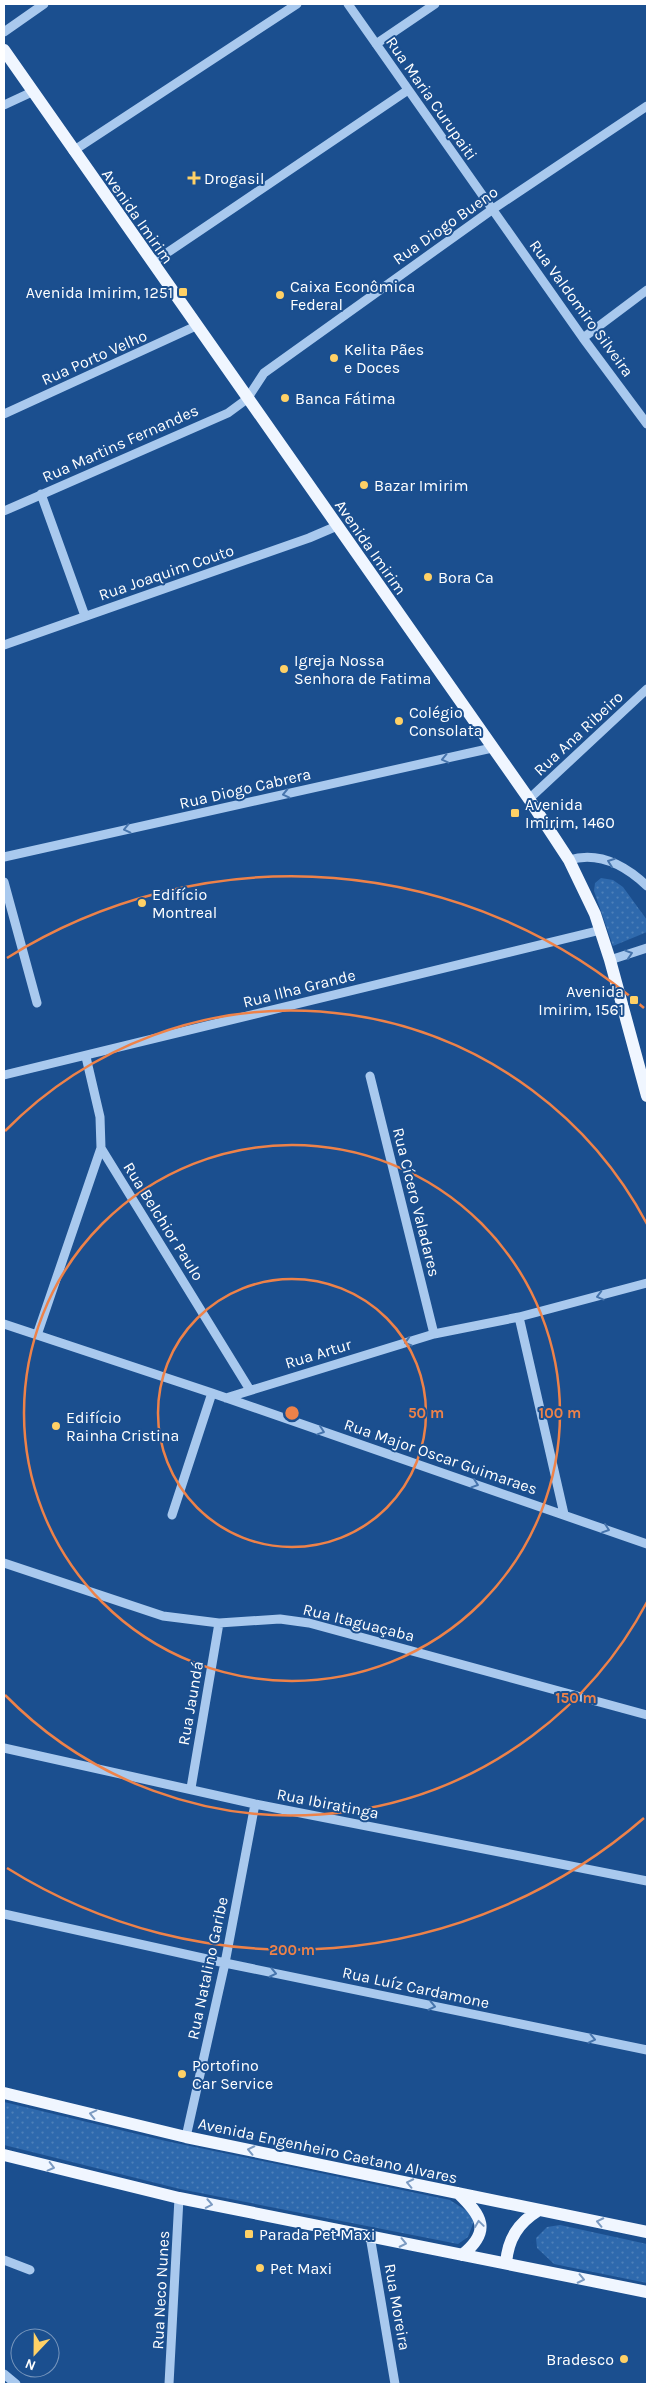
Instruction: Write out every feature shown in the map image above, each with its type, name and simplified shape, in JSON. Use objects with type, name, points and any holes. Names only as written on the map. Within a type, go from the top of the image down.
[{"type":"main road","name":"Avenida Imirim","points":[[4,50],[529,799],[569,860],[601,930],[647,1096]]},
{"type":"main road","name":"Avenida Engenheiro Caetano Alvares","points":[[4,2093],[186,2136],[647,2232]]},
{"type":"main road","points":[[4,2155],[179,2198],[647,2292]]},
{"type":"main road","points":[[458,2193],[475,2211],[481,2223],[478,2240],[462,2255]]},
{"type":"main road","points":[[506,2263],[509,2241],[513,2234],[525,2220],[539,2210]]},
{"type":"street","points":[[4,32],[44,4]]},
{"type":"street","points":[[73,151],[297,4]]},
{"type":"street","name":"Rua Maria Curupaiti","points":[[348,4],[493,209]]},
{"type":"street","points":[[376,44],[436,4]]},
{"type":"street","points":[[152,263],[408,90]]},
{"type":"street","points":[[4,105],[32,92]]},
{"type":"street","name":"Rua Diogo Bueno","points":[[247,399],[264,372],[493,209],[647,106]]},
{"type":"street","name":"Rua Valdomiro Silveira","points":[[493,209],[583,338],[647,424]]},
{"type":"street","points":[[583,338],[647,290]]},
{"type":"street","name":"Rua Porto Velho","points":[[4,414],[196,326]]},
{"type":"street","name":"Rua Martins Fernandes","points":[[4,511],[228,412],[247,399]]},
{"type":"street","points":[[41,494],[85,616]]},
{"type":"street","name":"Rua Joaquim Couto","points":[[4,645],[310,538],[337,526]]},
{"type":"street","name":"Rua Ana Ribeiro","points":[[529,799],[647,689]]},
{"type":"street","name":"Rua Diogo Cabrera","points":[[4,857],[492,748]]},
{"type":"street","points":[[569,860],[581,857],[605,859],[628,870],[647,886]]},
{"type":"street","points":[[4,882],[37,1003]]},
{"type":"street","name":"Rua Ilha Grande","points":[[4,1075],[86,1057],[601,930]]},
{"type":"street","points":[[610,960],[647,948]]},
{"type":"street","name":"Rua Belchior Paulo","points":[[86,1057],[100,1117],[101,1148],[250,1390]]},
{"type":"street","name":"Rua Cícero Valadares","points":[[370,1076],[434,1334]]},
{"type":"street","points":[[37,1335],[101,1148]]},
{"type":"street","name":"Rua Artur","points":[[226,1398],[434,1334],[519,1317],[647,1283]]},
{"type":"street","points":[[519,1317],[564,1514]]},
{"type":"street","points":[[4,1324],[226,1398]]},
{"type":"street","points":[[172,1515],[212,1393]]},
{"type":"street","name":"Rua Major Oscar Guimaraes","points":[[226,1398],[647,1544]]},
{"type":"street","name":"Rua Itaguaçaba","points":[[4,1563],[163,1616],[219,1623],[280,1619],[309,1622],[647,1715]]},
{"type":"street","name":"Rua Jaundá","points":[[191,1788],[219,1623]]},
{"type":"street","name":"Rua Ibiratinga","points":[[4,1748],[191,1788],[255,1804],[647,1882]]},
{"type":"street","name":"Rua Natalino Garibe","points":[[186,2136],[226,1963],[255,1804]]},
{"type":"street","name":"Rua Luíz Cardamone","points":[[4,1914],[226,1963],[647,2050]]},
{"type":"street","name":"Rua Neco Nunes","points":[[170,2384],[179,2198]]},
{"type":"street","name":"Rua Moreira","points":[[370,2236],[395,2384]]},
{"type":"street","points":[[4,2260],[30,2270]]},
{"type":"street","points":[[4,2374],[16,2384]]},
{"type":"shaded area","points":[[601,878],[613,880],[623,887],[647,920],[647,932],[613,946],[594,891],[595,883]]},
{"type":"shaded area","points":[[4,2102],[166,2141],[450,2200],[470,2213],[474,2221],[468,2237],[458,2244],[180,2189],[4,2145]]},
{"type":"shaded area","points":[[560,2225],[647,2244],[647,2283],[554,2264],[537,2248],[536,2238],[547,2227]]},
{"type":"place","name":"Drogasil","points":[[194,178]]},
{"type":"place","name":"Avenida Imirim, 1251","points":[[183,292]]},
{"type":"place","name":"Caixa Econômica Federal","points":[[280,295]]},
{"type":"place","name":"Kelita Pães e Doces","points":[[334,358]]},
{"type":"place","name":"Banca Fátima","points":[[285,398]]},
{"type":"place","name":"Bazar Imirim","points":[[364,485]]},
{"type":"place","name":"Bora Ca","points":[[428,577]]},
{"type":"place","name":"Igreja Nossa Senhora de Fatima","points":[[284,669]]},
{"type":"place","name":"Colégio Consolata","points":[[399,721]]},
{"type":"place","name":"Avenida Imirim, 1460","points":[[515,813]]},
{"type":"place","name":"Edifício Montreal","points":[[142,903]]},
{"type":"place","name":"Avenida Imirim, 1561","points":[[634,1000]]},
{"type":"place","name":"Edifício Rainha Cristina","points":[[56,1426]]},
{"type":"place","name":"Portofino Car Service","points":[[182,2074]]},
{"type":"place","name":"Parada Pet Maxi","points":[[249,2234]]},
{"type":"place","name":"Pet Maxi","points":[[260,2268]]},
{"type":"place","name":"Bradesco","points":[[624,2359]]}]
